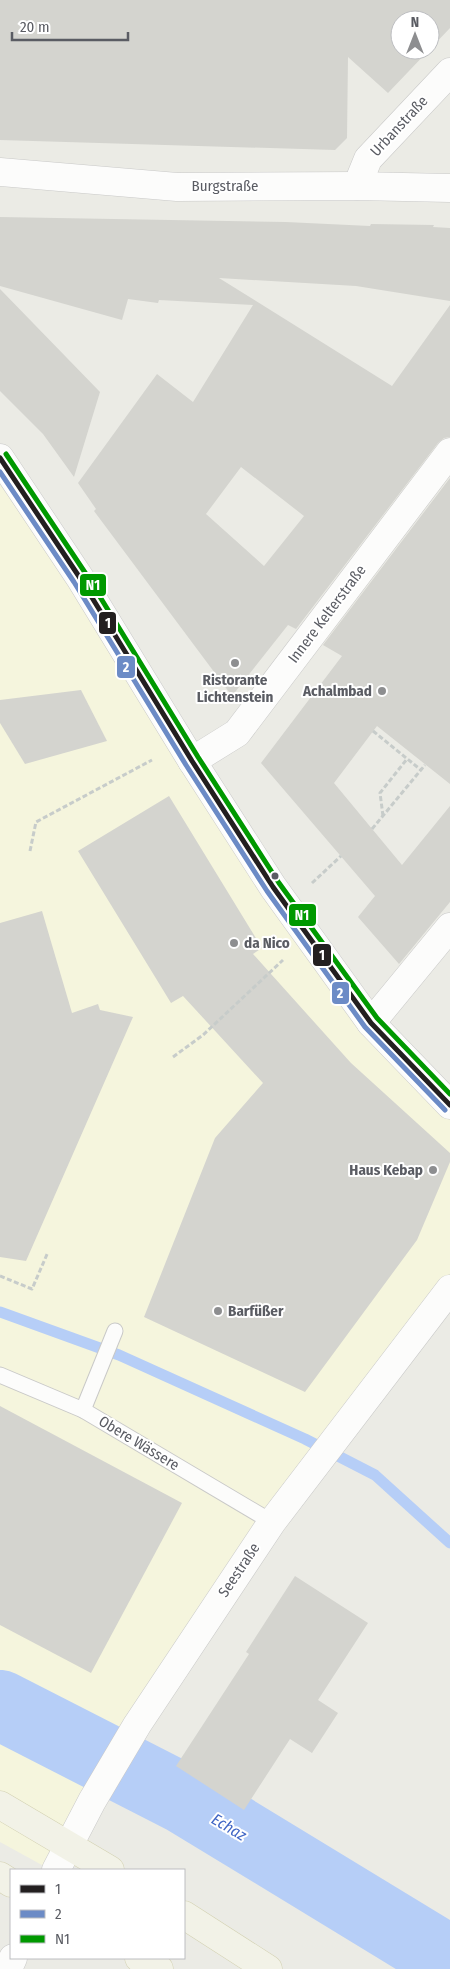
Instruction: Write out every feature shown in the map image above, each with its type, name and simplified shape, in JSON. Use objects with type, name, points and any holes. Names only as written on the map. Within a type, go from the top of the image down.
[{"type":"main road","points":[[0,1805],[108,1869]]},
{"type":"main road","points":[[185,1916],[268,1969]]},
{"type":"main road","points":[[141,1959],[159,1969]]},
{"type":"street","name":"Urbanstraße","points":[[357,186],[368,159],[450,72]]},
{"type":"street","name":"Burgstraße","points":[[0,172],[177,187],[357,186],[450,188]]},
{"type":"street","name":"Innere Kelterstraße","points":[[192,761],[237,734],[450,452]]},
{"type":"street","points":[[0,458],[80,578],[192,761],[274,887],[371,1023],[450,1105]]},
{"type":"street","points":[[371,1023],[450,926]]},
{"type":"street","name":"Seestraße","points":[[56,1869],[92,1801],[137,1725],[272,1522],[340,1431],[446,1303]]},
{"type":"lane","points":[[83,1410],[115,1331]]},
{"type":"lane","name":"Obere Wässere","points":[[0,1375],[83,1410],[272,1522]]},
{"type":"path","points":[[373,731],[421,770]]},
{"type":"path","points":[[30,851],[36,822],[150,759],[192,761]]},
{"type":"path","points":[[383,816],[380,792],[407,759]]},
{"type":"path","points":[[372,829],[425,765]]},
{"type":"path","points":[[173,1057],[203,1035],[309,936]]},
{"type":"path","points":[[0,1276],[32,1289],[48,1252]]},
{"type":"shaded area","points":[[0,458],[192,761],[450,1105],[450,1292],[272,1528],[52,1869],[0,1842]]},
{"type":"building","points":[[0,0],[450,0],[450,28],[440,38],[440,10],[390,10],[390,60],[419,60],[388,93],[348,57],[347,138],[335,150],[0,140]]},
{"type":"building","points":[[0,217],[286,222],[370,226],[371,224],[434,225],[433,227],[450,228],[450,301],[356,286],[219,278],[392,386],[450,305],[450,437],[444,438],[438,443],[296,629],[288,625],[232,696],[94,511],[96,509],[78,483],[157,374],[193,402],[253,305],[159,300],[158,303],[128,299],[122,320],[0,286]],"holes":[[[241,467],[304,516],[264,566],[206,514]]]},
{"type":"building","points":[[0,289],[100,392],[74,477],[43,434],[0,391]]},
{"type":"building","name":"Achalmbad","points":[[450,478],[450,784],[377,726],[334,783],[402,865],[450,806],[450,902],[399,964],[358,917],[375,896],[261,763],[342,656],[323,645]]},
{"type":"building","points":[[81,690],[107,741],[25,764],[0,723],[0,700]]},
{"type":"building","points":[[169,796],[262,948],[253,954],[351,1063],[450,1153],[450,1162],[417,1240],[305,1392],[144,1317],[215,1138],[263,1083],[183,996],[171,1003],[78,851]]},
{"type":"building","points":[[42,911],[72,1013],[98,1004],[100,1010],[133,1017],[26,1261],[0,1257],[0,923]]},
{"type":"building","points":[[0,1406],[182,1503],[91,1673],[0,1625]]},
{"type":"building","points":[[295,1576],[368,1623],[318,1700],[338,1713],[312,1753],[290,1739],[244,1810],[176,1766],[249,1654],[246,1652]]},
{"type":"waterway","points":[[0,1312],[119,1355],[305,1439],[375,1475],[450,1543]]},
{"type":"waterway","name":"Echaz","points":[[0,1705],[184,1799],[450,1961]]},
{"type":"transit line","name":"N1","points":[[6,454],[86,574],[198,757],[279,883],[377,1018],[450,1094]]},
{"type":"transit line","name":"1","points":[[0,458],[80,578],[192,761],[273,887],[371,1023],[450,1105]]},
{"type":"transit line","name":"2","points":[[0,472],[74,582],[186,765],[267,891],[365,1027],[445,1110]]},
{"type":"place","name":"Ristorante Lichtenstein","points":[[235,663]]},
{"type":"place","name":"Achalmbad","points":[[382,691]]},
{"type":"place","name":"da Nico","points":[[234,943]]},
{"type":"place","name":"Haus Kebap","points":[[433,1170]]},
{"type":"place","name":"Barfüßer","points":[[218,1311]]}]
